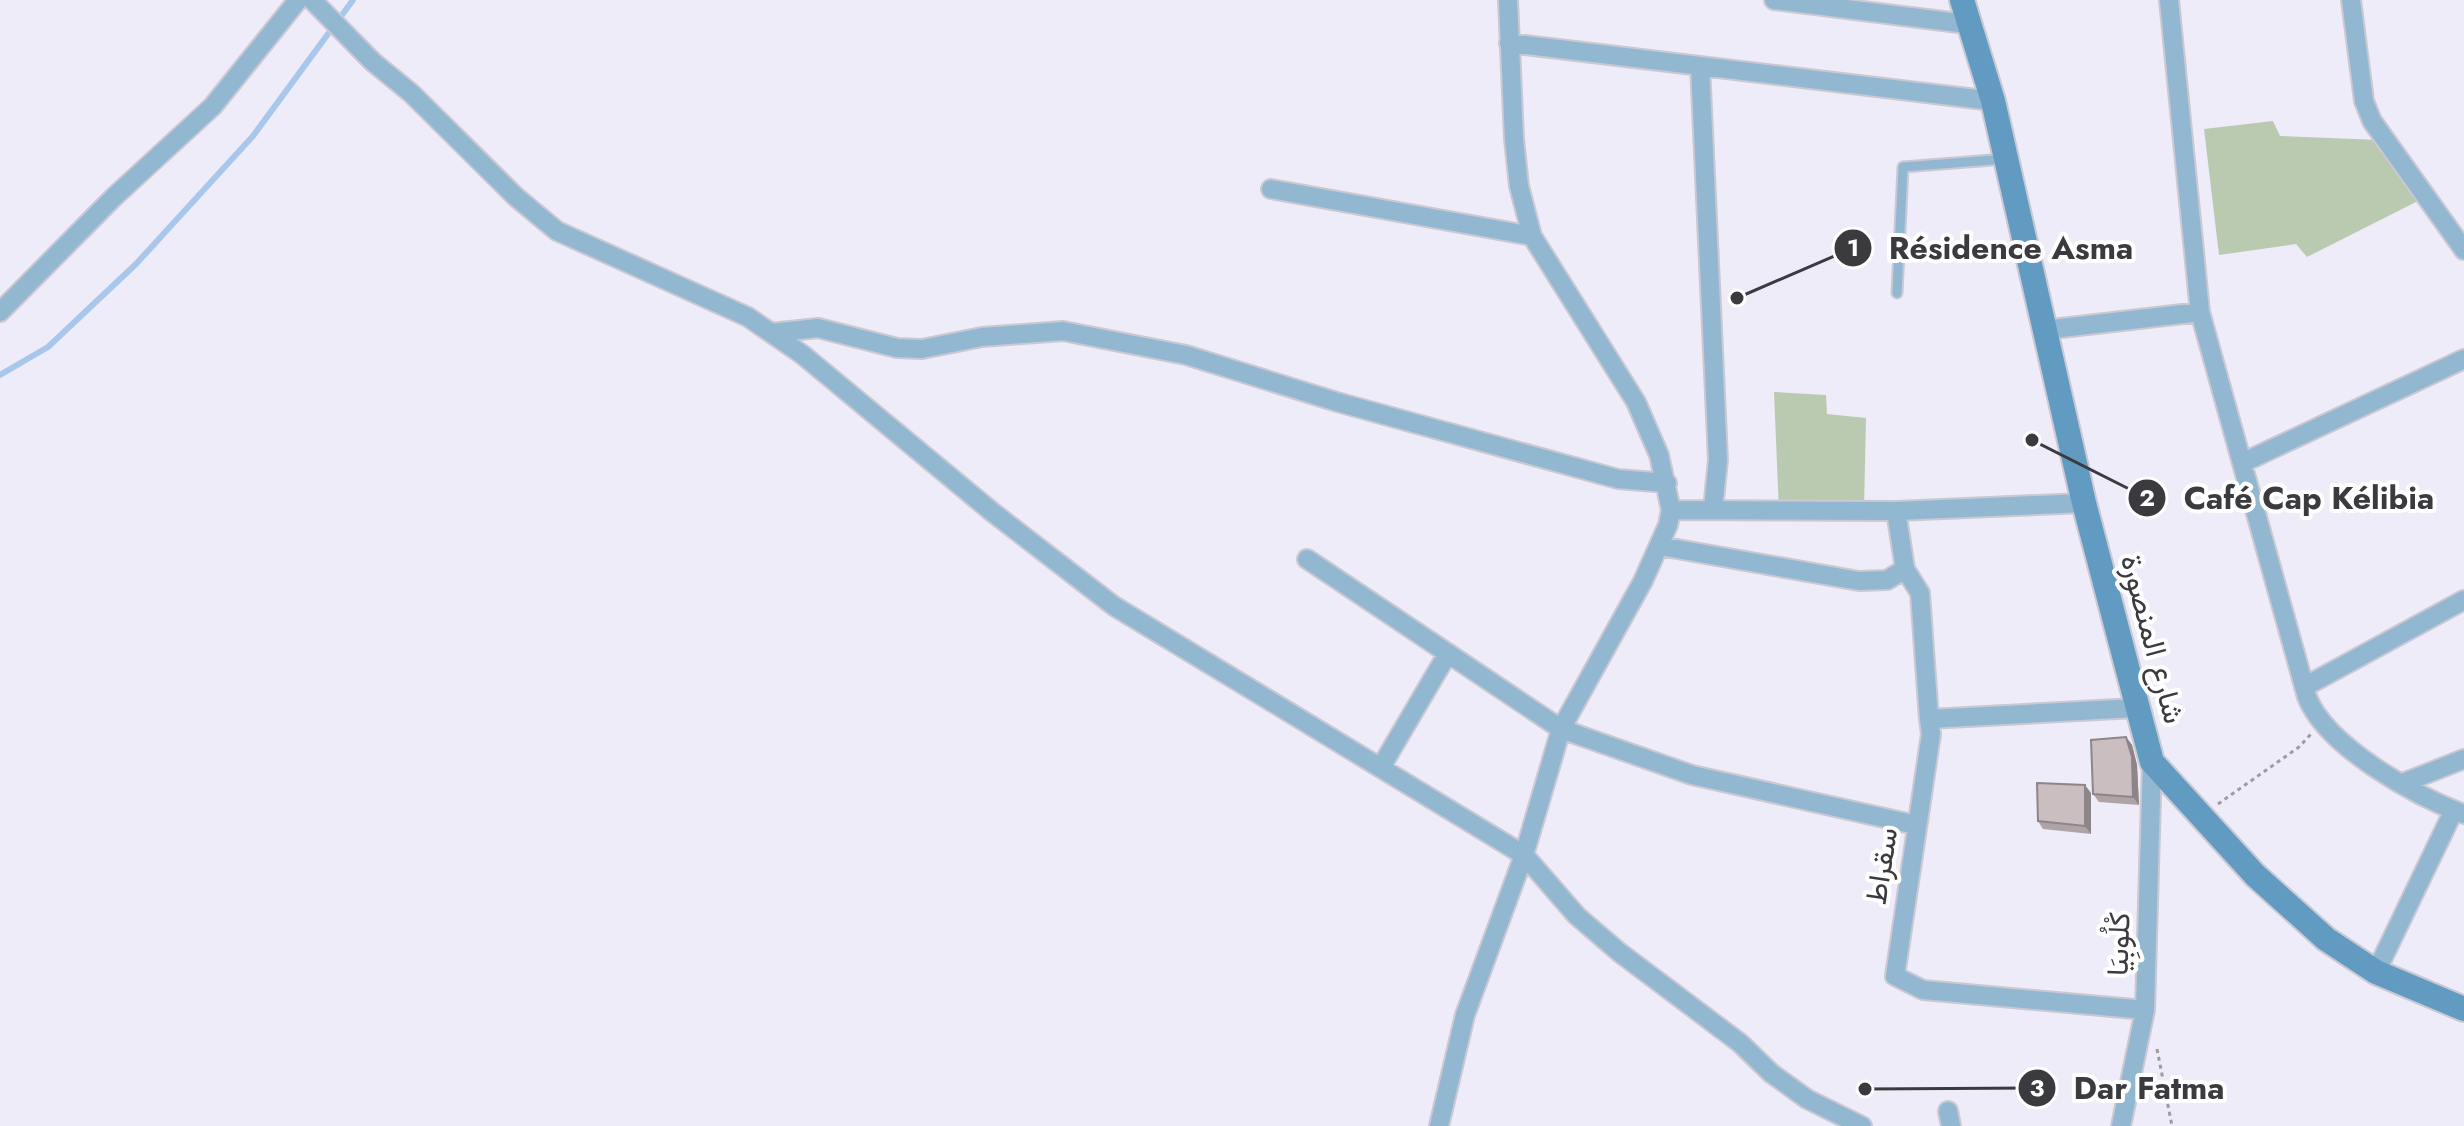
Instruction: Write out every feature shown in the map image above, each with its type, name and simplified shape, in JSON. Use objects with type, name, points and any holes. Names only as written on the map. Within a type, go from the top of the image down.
[{"type":"street","points":[[0,312],[114,197],[213,106],[298,0]]},
{"type":"street","points":[[312,0],[373,62],[411,93],[547,223],[748,317],[1114,606],[1524,855],[1577,916],[1619,952],[1740,1043],[1783,1082],[1832,1113],[1862,1126]]},
{"type":"street","points":[[1439,1126],[1465,1015],[1524,855],[1561,729],[1660,546],[1671,510],[1659,455],[1636,402],[1532,236],[1519,186],[1508,0]]},
{"type":"street","points":[[1774,0],[1967,24]]},
{"type":"street","name":"شارع المنصورة","points":[[1962,0],[1993,101],[2084,503],[2152,762],[2255,875],[2314,929],[2376,972],[2464,1009]]},
{"type":"street","points":[[2169,0],[2200,312],[2311,708],[2322,723],[2358,754],[2403,783],[2459,812],[2376,972]]},
{"type":"street","points":[[2351,0],[2364,101],[2372,121],[2464,250]]},
{"type":"street","points":[[1509,43],[1993,101]]},
{"type":"street","points":[[1700,66],[1718,460],[1713,509]]},
{"type":"street","points":[[1271,189],[1532,236]]},
{"type":"street","points":[[2044,330],[2200,312]]},
{"type":"street","points":[[771,333],[818,328],[897,348],[922,349],[982,337],[1063,331],[1186,355],[1337,402],[1618,479],[1667,483]]},
{"type":"street","points":[[2242,463],[2464,359]]},
{"type":"street","points":[[1671,510],[1896,511],[2084,503]]},
{"type":"street","name":"سقراط","points":[[1896,511],[1905,569],[1920,593],[1931,734],[1895,976],[1923,990],[2145,1010]]},
{"type":"street","points":[[1660,546],[1859,581],[1887,580],[1905,569]]},
{"type":"street","points":[[1307,559],[1561,729],[1692,775],[1916,825]]},
{"type":"street","points":[[2304,687],[2464,600]]},
{"type":"street","points":[[1381,767],[1448,653]]},
{"type":"street","points":[[1929,719],[2136,708]]},
{"type":"street","points":[[2403,783],[2464,759]]},
{"type":"street","name":"كْلُوبِيَا","points":[[2121,1126],[2145,1010],[2152,762]]},
{"type":"lane","points":[[1897,293],[1903,167],[2005,159]]},
{"type":"path","points":[[2202,815],[2299,747],[2322,723]]},
{"type":"path","points":[[2140,1032],[2156,1047],[2164,1070],[2172,1126]]},
{"type":"green space","points":[[2273,121],[2280,136],[2379,140],[2426,197],[2307,257],[2296,244],[2219,255],[2204,129]]},
{"type":"green space","points":[[1774,392],[1826,395],[1827,414],[1866,418],[1864,509],[1779,512]]},
{"type":"building","points":[[2126,737],[2132,757],[2133,797],[2093,794],[2091,740]]},
{"type":"building","points":[[2037,783],[2085,785],[2085,826],[2038,821]]},
{"type":"waterway","points":[[0,375],[48,347],[136,264],[253,136],[353,0]]},
{"type":"place","name":"Résidence Asma","points":[[1737,298]]},
{"type":"place","name":"Café Cap Kélibia","points":[[2032,440]]},
{"type":"place","name":"Dar Fatma","points":[[1865,1089]]}]
